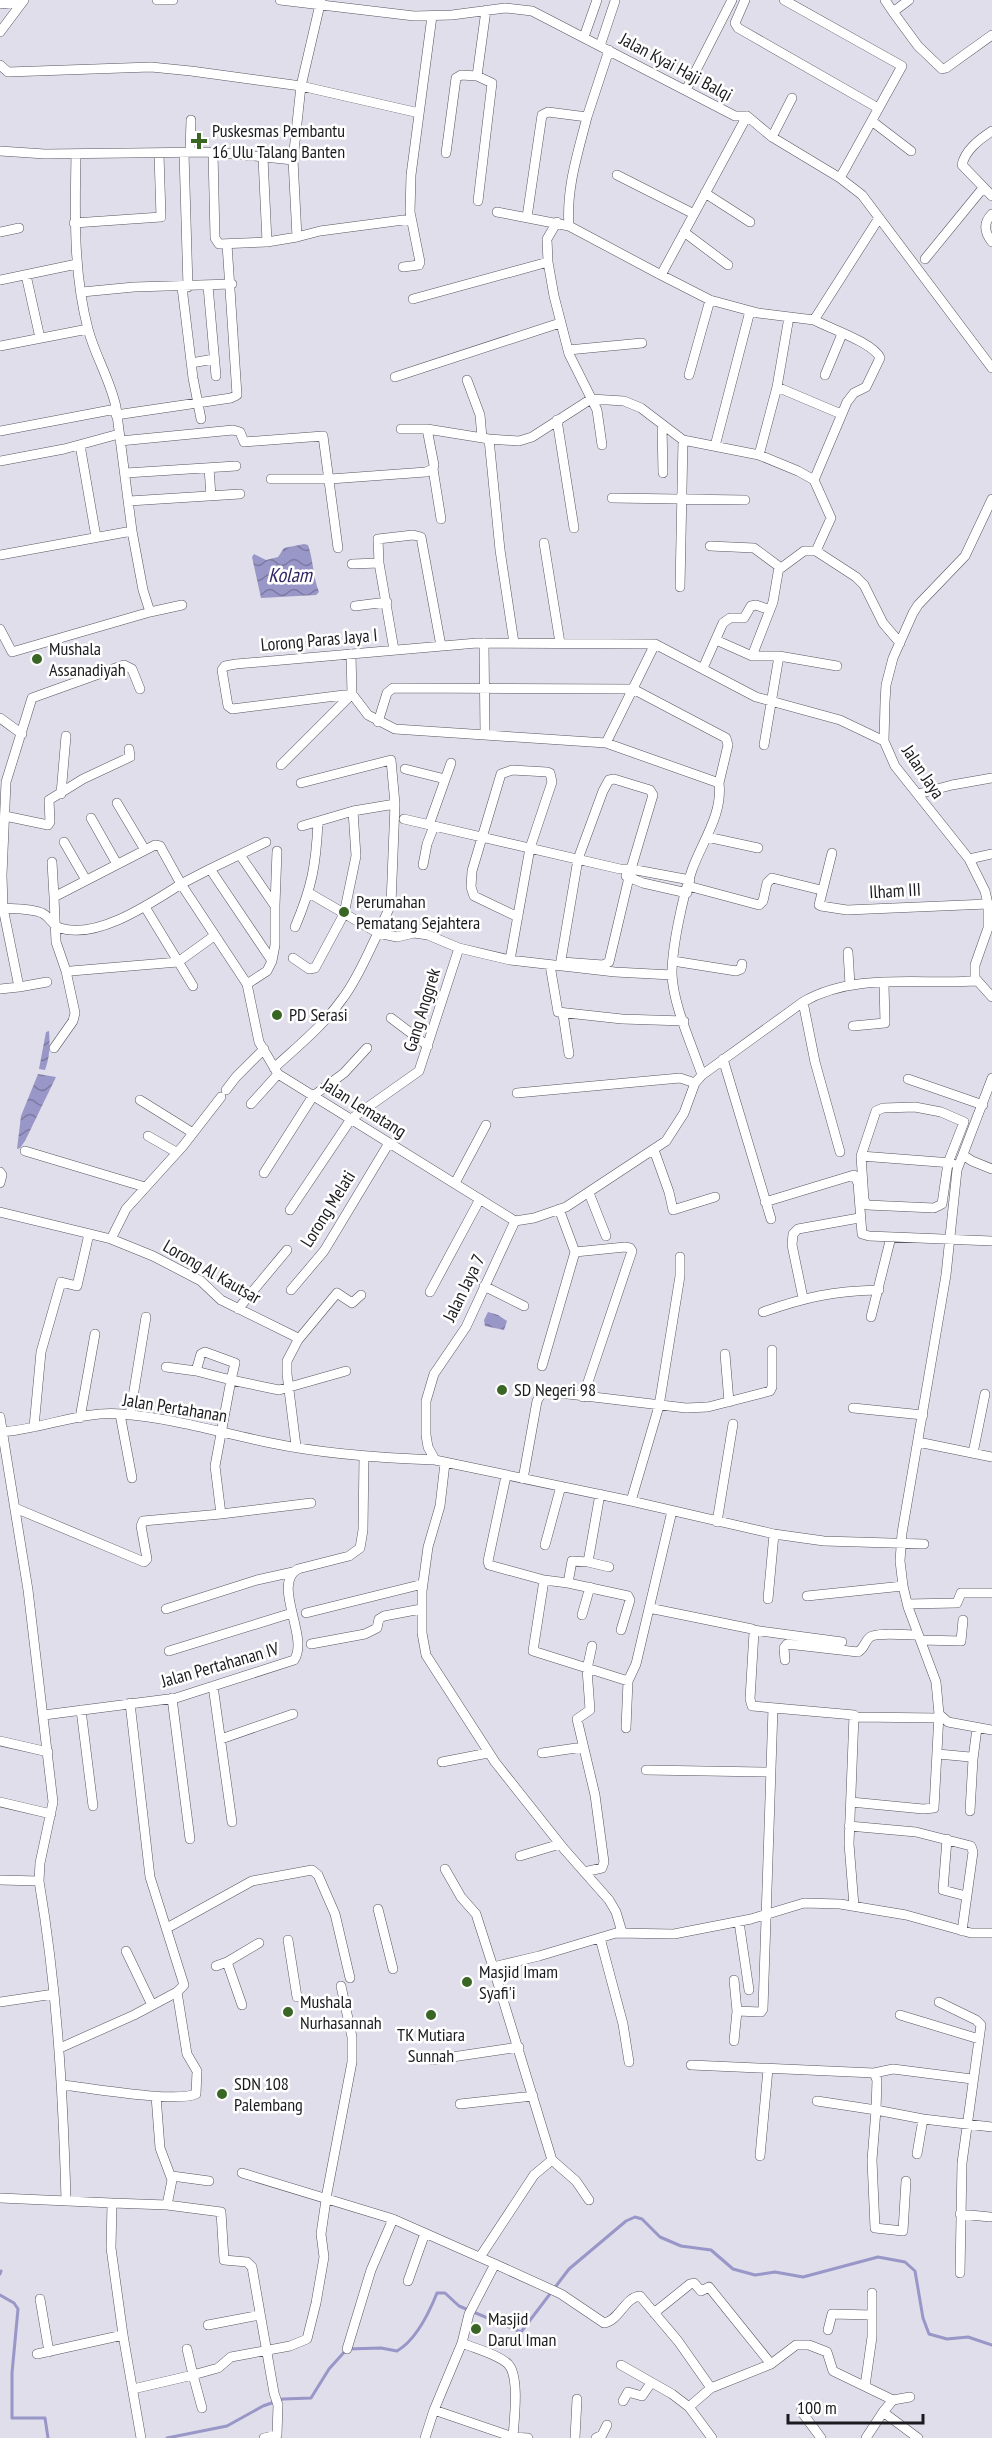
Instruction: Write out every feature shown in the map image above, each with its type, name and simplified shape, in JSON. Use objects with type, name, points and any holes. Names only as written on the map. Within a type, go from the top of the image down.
[{"type":"street","points":[[157,0],[173,0]]},
{"type":"street","name":"Jalan Kyai Haji Balqi","points":[[280,0],[321,2],[414,16],[507,8],[532,11],[735,116],[747,116],[772,137],[840,178],[862,195],[992,368]]},
{"type":"street","points":[[532,11],[534,0]]},
{"type":"street","points":[[584,37],[597,0]]},
{"type":"street","points":[[686,90],[732,0]]},
{"type":"street","points":[[745,0],[735,23],[738,28],[878,108]]},
{"type":"street","points":[[784,0],[902,66],[840,178]]},
{"type":"street","points":[[885,0],[918,46],[942,69],[992,34]]},
{"type":"street","points":[[893,12],[909,0]]},
{"type":"street","points":[[0,4],[23,1]]},
{"type":"street","points":[[0,32],[23,1]]},
{"type":"street","points":[[600,46],[615,1]]},
{"type":"street","points":[[297,237],[293,160],[301,86],[321,2]]},
{"type":"street","points":[[477,76],[486,10]]},
{"type":"street","points":[[403,267],[419,265],[420,262],[411,219],[411,175],[432,16]]},
{"type":"street","points":[[569,226],[567,205],[570,185],[587,117],[609,50]]},
{"type":"street","points":[[0,65],[8,72],[151,67],[191,70],[301,86],[419,113]]},
{"type":"street","points":[[446,153],[456,78],[461,75],[477,76],[492,83],[478,201]]},
{"type":"street","points":[[772,137],[792,98]]},
{"type":"street","points":[[527,217],[542,114],[548,112],[587,117]]},
{"type":"street","points":[[661,275],[747,116]]},
{"type":"street","points":[[191,120],[187,152],[185,287],[191,363],[201,419]]},
{"type":"street","points":[[873,122],[911,151]]},
{"type":"street","points":[[992,131],[975,144],[963,161],[963,168],[992,196]]},
{"type":"street","points":[[0,151],[76,154],[213,152],[293,160]]},
{"type":"street","points":[[213,152],[216,241],[219,244],[267,242],[320,231],[411,219]]},
{"type":"street","points":[[76,154],[74,224],[77,264],[88,329],[112,389],[126,473],[132,531],[143,590],[150,612]]},
{"type":"street","points":[[74,224],[161,217],[159,154]]},
{"type":"street","points":[[263,158],[267,242]]},
{"type":"street","points":[[617,175],[694,214]]},
{"type":"street","points":[[925,259],[983,188]]},
{"type":"street","points":[[705,193],[750,222]]},
{"type":"street","points":[[497,212],[569,226],[710,300],[750,311],[814,320],[877,352],[880,358],[868,384],[850,398],[841,414],[814,480]]},
{"type":"street","points":[[992,214],[985,226],[986,234],[992,242]]},
{"type":"street","points":[[814,320],[879,218]]},
{"type":"street","points":[[557,222],[547,239],[548,262],[560,323],[568,350],[599,417],[602,445]]},
{"type":"street","points":[[0,232],[19,228]]},
{"type":"street","points":[[684,232],[728,265]]},
{"type":"street","points":[[0,432],[116,412],[231,398],[237,393],[227,243]]},
{"type":"street","points":[[413,299],[548,262]]},
{"type":"street","points":[[0,280],[77,264]]},
{"type":"street","points":[[26,275],[40,338]]},
{"type":"street","points":[[82,292],[134,287],[231,284]]},
{"type":"street","points":[[208,286],[216,376]]},
{"type":"street","points":[[689,375],[710,300]]},
{"type":"street","points":[[715,446],[750,311]]},
{"type":"street","points":[[759,455],[777,387],[789,317]]},
{"type":"street","points":[[395,377],[560,323]]},
{"type":"street","points":[[0,346],[88,329]]},
{"type":"street","points":[[825,375],[842,334]]},
{"type":"street","points":[[568,350],[642,343]]},
{"type":"street","points":[[191,363],[214,359]]},
{"type":"street","points":[[467,380],[486,438],[514,643]]},
{"type":"street","points":[[777,387],[841,414]]},
{"type":"street","points":[[401,429],[427,429],[519,441],[532,437],[591,399],[624,401],[640,408],[683,441],[759,455],[778,461],[814,480],[831,518],[816,551]]},
{"type":"street","points":[[557,420],[574,528]]},
{"type":"street","points":[[662,425],[663,473]]},
{"type":"street","points":[[427,429],[441,519]]},
{"type":"street","points":[[0,461],[120,437],[232,430],[240,432],[244,442],[323,436],[338,548]]},
{"type":"street","points":[[680,587],[683,441]]},
{"type":"street","points":[[80,445],[96,537]]},
{"type":"street","points":[[126,473],[236,466]]},
{"type":"street","points":[[209,468],[212,496]]},
{"type":"street","points":[[271,479],[330,479],[426,472],[433,469]]},
{"type":"street","points":[[129,501],[240,494]]},
{"type":"street","points":[[612,498],[745,500]]},
{"type":"street","name":"Jalan Jaya","points":[[976,981],[974,969],[988,928],[988,904],[982,883],[969,859],[895,766],[884,741],[886,684],[900,643],[918,605],[965,556],[992,499]]},
{"type":"street","points":[[0,555],[132,531]]},
{"type":"street","points":[[394,650],[379,563],[378,539],[413,535],[421,537],[441,646]]},
{"type":"street","points":[[544,543],[560,643]]},
{"type":"street","points":[[710,546],[754,548],[779,567],[784,567],[804,551],[816,551],[856,577],[864,585],[883,623],[900,643]]},
{"type":"street","points":[[352,564],[379,563]]},
{"type":"street","points":[[752,656],[776,591],[779,567]]},
{"type":"street","points":[[355,606],[387,602]]},
{"type":"street","points":[[0,656],[150,612],[183,605]]},
{"type":"street","points":[[703,668],[723,623],[730,618],[744,618],[751,606],[756,605],[770,610]]},
{"type":"street","points":[[0,629],[12,652]]},
{"type":"street","points":[[716,640],[752,656],[779,656],[837,666]]},
{"type":"street","points":[[484,643],[485,734]]},
{"type":"street","name":"Lorong Paras Jaya I","points":[[352,694],[232,709],[228,706],[222,670],[231,664],[484,643],[655,644]]},
{"type":"street","points":[[606,743],[655,644],[756,697],[840,720],[884,741]]},
{"type":"street","points":[[351,654],[352,694],[368,715],[395,729],[606,743],[719,783]]},
{"type":"street","points":[[764,745],[779,656]]},
{"type":"street","points":[[19,987],[2,908],[4,779],[22,735],[32,698],[124,665],[132,669],[140,689]]},
{"type":"street","points":[[378,722],[389,689],[484,687],[633,689],[726,738],[728,745],[719,783],[718,805],[688,886],[673,961],[672,975],[699,1079]]},
{"type":"street","points":[[281,765],[352,694]]},
{"type":"street","points":[[0,718],[22,735]]},
{"type":"street","points":[[61,794],[66,736]]},
{"type":"street","points":[[5,816],[48,825],[50,822],[48,803],[83,779],[130,757],[129,749]]},
{"type":"street","points":[[251,1104],[276,1071],[343,998],[357,976],[391,904],[394,804],[391,760],[301,783]]},
{"type":"street","points":[[423,865],[432,825],[451,762]]},
{"type":"street","points":[[405,769],[445,779]]},
{"type":"street","points":[[510,960],[518,917],[530,848],[552,782],[550,773],[547,772],[507,770],[501,774],[472,871],[472,893],[476,897],[518,917]]},
{"type":"street","points":[[918,794],[992,778]]},
{"type":"street","points":[[614,779],[653,792],[630,874],[607,964],[562,962],[578,860],[603,791],[609,780],[614,779]]},
{"type":"street","points":[[117,803],[145,850]]},
{"type":"street","points":[[302,826],[353,811],[394,804]]},
{"type":"street","points":[[293,958],[309,969],[315,968],[344,914],[356,856],[353,811]]},
{"type":"street","points":[[91,818],[117,864]]},
{"type":"street","points":[[404,819],[620,870],[655,885],[688,886]]},
{"type":"street","points":[[295,927],[309,893],[316,860],[318,822]]},
{"type":"street","points":[[707,837],[758,848]]},
{"type":"street","points":[[64,842],[86,880]]},
{"type":"street","points":[[2,908],[42,913],[54,925],[70,930],[107,924],[145,907],[220,862],[266,842]]},
{"type":"street","points":[[54,897],[155,845],[160,846],[214,936],[248,984],[259,1042],[276,1071]]},
{"type":"street","points":[[248,984],[267,970],[272,961],[275,945],[277,851]]},
{"type":"street","points":[[630,874],[657,874],[688,886],[759,905],[763,902],[767,883],[772,878],[821,890],[832,853]]},
{"type":"street","points":[[969,859],[992,854]]},
{"type":"street","points":[[240,855],[275,906]]},
{"type":"street","points":[[52,862],[56,942],[66,971],[75,1013],[73,1021],[54,1048]]},
{"type":"street","points":[[210,869],[272,961]]},
{"type":"street","points":[[655,885],[657,874]]},
{"type":"street","name":"Ilham III","points":[[821,890],[819,905],[838,909],[988,904]]},
{"type":"street","points":[[309,893],[378,933],[397,937],[419,933],[446,940],[459,948],[510,960],[615,972],[672,975]]},
{"type":"street","points":[[145,907],[193,986]]},
{"type":"street","points":[[71,971],[178,962],[214,936]]},
{"type":"street","name":"Gang Anggrek","points":[[351,1119],[420,1071],[459,948]]},
{"type":"street","points":[[848,952],[850,985]]},
{"type":"street","points":[[673,961],[736,971],[741,969],[742,964]]},
{"type":"street","points":[[550,965],[558,1012],[684,1021]]},
{"type":"street","points":[[515,1221],[534,1218],[559,1209],[589,1193],[654,1150],[666,1141],[684,1113],[699,1079],[723,1059],[803,1002],[821,992],[850,985],[976,981],[992,997]]},
{"type":"street","points":[[0,988],[47,982]]},
{"type":"street","points":[[854,1026],[885,1023],[884,984]]},
{"type":"street","points":[[803,1002],[815,1062],[840,1152]]},
{"type":"street","points":[[563,1014],[569,1054]]},
{"type":"street","points":[[391,1018],[428,1046]]},
{"type":"street","points":[[264,1173],[313,1096],[344,1073],[367,1048]]},
{"type":"street","points":[[111,1239],[126,1209],[193,1133],[236,1077],[264,1049]]},
{"type":"street","points":[[723,1059],[771,1219]]},
{"type":"street","name":"Jalan Lematang","points":[[276,1071],[515,1221]]},
{"type":"street","points":[[517,1093],[680,1078],[699,1079]]},
{"type":"street","points":[[908,1078],[983,1105]]},
{"type":"street","points":[[851,1802],[933,1809],[936,1802],[939,1716],[936,1682],[907,1604],[903,1586],[900,1542],[945,1286],[954,1187],[961,1159],[992,1078]]},
{"type":"street","points":[[140,1100],[193,1133]]},
{"type":"street","points":[[915,1107],[941,1112],[964,1122],[948,1163],[941,1206],[934,1208],[865,1204],[861,1156],[876,1110],[915,1107]]},
{"type":"street","points":[[291,1210],[351,1119]]},
{"type":"street","points":[[455,1183],[486,1125]]},
{"type":"street","points":[[148,1136],[176,1152]]},
{"type":"street","name":"Lorong Melati","points":[[291,1290],[324,1251],[329,1239],[389,1143]]},
{"type":"street","points":[[654,1150],[673,1210],[715,1197]]},
{"type":"street","points":[[25,1151],[145,1187]]},
{"type":"street","points":[[861,1156],[948,1163],[961,1159],[992,1169]]},
{"type":"street","points":[[0,1172],[2,1175],[0,1183]]},
{"type":"street","points":[[765,1202],[854,1175],[858,1183],[862,1234],[992,1241]]},
{"type":"street","points":[[589,1193],[606,1236]]},
{"type":"street","points":[[430,1292],[480,1199]]},
{"type":"street","points":[[542,1366],[575,1252],[559,1209]]},
{"type":"street","name":"Lorong Al Kautsar","points":[[0,1212],[111,1239],[153,1256],[201,1281],[221,1300],[291,1334],[298,1340]]},
{"type":"street","points":[[802,1298],[792,1245],[793,1234],[798,1229],[860,1218]]},
{"type":"street","name":"Jalan Jaya 7","points":[[435,1460],[428,1447],[426,1435],[426,1401],[434,1374],[466,1327],[515,1221]]},
{"type":"street","points":[[34,1427],[41,1352],[51,1311],[61,1282],[77,1286],[89,1234]]},
{"type":"street","points":[[871,1317],[891,1237]]},
{"type":"street","points":[[575,1252],[625,1247],[632,1251],[583,1396]]},
{"type":"street","points":[[238,1309],[287,1250]]},
{"type":"street","points":[[631,1501],[659,1406],[680,1276],[680,1257]]},
{"type":"street","points":[[484,1286],[524,1306]]},
{"type":"street","points":[[763,1312],[802,1298],[839,1290],[879,1290]]},
{"type":"street","points":[[296,1446],[287,1361],[298,1340],[337,1293],[352,1303],[361,1295]]},
{"type":"street","points":[[132,1478],[125,1414],[146,1317]]},
{"type":"street","points":[[80,1418],[95,1334]]},
{"type":"street","points":[[523,1479],[540,1392],[550,1390],[686,1408],[729,1402],[771,1391],[772,1350]]},
{"type":"street","points":[[196,1371],[201,1354],[205,1352],[235,1363],[215,1466],[221,1514]]},
{"type":"street","points":[[725,1354],[729,1402]]},
{"type":"street","points":[[166,1367],[196,1371],[274,1390],[289,1388],[346,1371]]},
{"type":"street","points":[[973,1453],[985,1394]]},
{"type":"street","points":[[853,1408],[923,1415]]},
{"type":"street","name":"Jalan Pertahanan","points":[[1,1432],[99,1414],[125,1414],[177,1422],[273,1443],[364,1456],[435,1460],[600,1494],[774,1534],[824,1541],[924,1544]]},
{"type":"street","points":[[0,1417],[28,1590],[53,1802],[40,1863],[39,1881],[60,2048],[66,2200]]},
{"type":"street","points":[[717,1522],[733,1424]]},
{"type":"street","points":[[918,1442],[992,1457]]},
{"type":"street","points":[[166,1609],[257,1580],[349,1557],[360,1548],[363,1530],[364,1456]]},
{"type":"street","points":[[446,1463],[440,1506],[428,1547],[423,1584],[422,1609],[426,1655],[488,1753],[560,1844],[609,1900],[616,1912],[622,1932]]},
{"type":"street","points":[[506,1476],[488,1564],[495,1568],[544,1580],[620,1593],[630,1598],[621,1630]]},
{"type":"street","points":[[545,1545],[561,1486]]},
{"type":"street","points":[[588,1562],[600,1494]]},
{"type":"street","points":[[15,1508],[144,1563],[147,1559],[141,1526],[143,1521],[311,1503]]},
{"type":"street","points":[[626,1728],[628,1681],[636,1664],[672,1511]]},
{"type":"street","points":[[768,1599],[774,1534]]},
{"type":"street","points":[[568,1583],[572,1560],[609,1568]]},
{"type":"street","name":"Jalan Pertahanan IV","points":[[44,1715],[172,1698],[294,1660],[298,1654],[288,1583],[293,1572]]},
{"type":"street","points":[[544,1580],[533,1651],[628,1681]]},
{"type":"street","points":[[306,1614],[423,1584]]},
{"type":"street","points":[[807,1596],[903,1586]]},
{"type":"street","points":[[582,1615],[590,1587]]},
{"type":"street","points":[[907,1604],[957,1603],[961,1593],[992,1593]]},
{"type":"street","points":[[649,1608],[748,1627],[753,1630],[842,1642]]},
{"type":"street","points":[[311,1644],[365,1634],[377,1628],[379,1619],[384,1616],[422,1609]]},
{"type":"street","points":[[169,1651],[292,1612]]},
{"type":"street","points":[[785,1660],[784,1648],[787,1644],[858,1652],[867,1639],[875,1635],[961,1641],[963,1620]]},
{"type":"street","points":[[753,1630],[750,1705],[852,1714],[855,1717],[939,1716],[948,1722],[992,1730]]},
{"type":"street","points":[[584,1872],[602,1868],[604,1862],[594,1795],[577,1719],[591,1710],[587,1669],[592,1647]]},
{"type":"street","points":[[213,1686],[232,1822]]},
{"type":"street","points":[[172,1698],[190,1839]]},
{"type":"street","points":[[60,2048],[152,2005],[177,1992],[184,1984],[150,1877],[130,1703]]},
{"type":"street","points":[[737,2011],[762,2010],[773,1708]]},
{"type":"street","points":[[81,1710],[93,1806]]},
{"type":"street","points":[[220,1739],[293,1714]]},
{"type":"street","points":[[854,1906],[849,1826],[855,1717]]},
{"type":"street","points":[[970,1810],[977,1728]]},
{"type":"street","points":[[0,1741],[48,1752]]},
{"type":"street","points":[[542,1753],[583,1748]]},
{"type":"street","points":[[442,1762],[488,1753]]},
{"type":"street","points":[[938,1754],[970,1757],[973,1760]]},
{"type":"street","points":[[646,1770],[769,1772]]},
{"type":"street","points":[[0,1802],[51,1814]]},
{"type":"street","points":[[849,1826],[916,1832],[965,1843],[972,1848],[962,1931]]},
{"type":"street","points":[[948,1839],[943,1890],[966,1896]]},
{"type":"street","points":[[520,1856],[560,1844]]},
{"type":"street","points":[[445,1869],[461,1897],[471,1906],[478,1919],[519,2047],[551,2160],[576,2181],[589,2200]]},
{"type":"street","points":[[167,1928],[252,1881],[312,1870],[318,1875],[335,1914],[350,1978]]},
{"type":"street","points":[[0,1880],[39,1881]]},
{"type":"street","points":[[493,1967],[622,1932],[675,1934],[739,1922],[804,1903],[854,1906],[906,1915],[962,1931],[979,1934],[992,1933]]},
{"type":"street","points":[[378,1909],[393,1970]]},
{"type":"street","points":[[739,1922],[749,1990]]},
{"type":"street","points":[[600,1938],[623,2024],[629,2062]]},
{"type":"street","points":[[288,1940],[297,1997]]},
{"type":"street","points":[[216,1966],[259,1943]]},
{"type":"street","points":[[126,1951],[152,2005]]},
{"type":"street","points":[[227,1962],[242,2005]]},
{"type":"street","points":[[734,1980],[737,2011],[734,2041]]},
{"type":"street","points":[[133,2389],[218,2368],[231,2357],[295,2344],[307,2338],[324,2257],[321,2234],[326,2199],[352,2062],[352,2037],[341,1986]]},
{"type":"street","points":[[63,2085],[156,2096],[188,2096],[196,2093],[197,2071],[187,2054],[177,1992]]},
{"type":"street","points":[[0,2002],[54,1995]]},
{"type":"street","points":[[939,2002],[981,2022],[962,2163],[960,2273]]},
{"type":"street","points":[[900,2015],[979,2039]]},
{"type":"street","points":[[432,2060],[519,2047]]},
{"type":"street","points":[[691,2065],[874,2073],[893,2069],[972,2079]]},
{"type":"street","points":[[760,2156],[768,2069]]},
{"type":"street","points":[[874,2073],[877,2080],[872,2160],[875,2228],[903,2231],[906,2181]]},
{"type":"street","points":[[156,2096],[160,2148],[172,2176],[167,2205]]},
{"type":"street","points":[[460,2104],[533,2096]]},
{"type":"street","points":[[817,2101],[923,2119],[992,2127]]},
{"type":"street","points":[[917,2154],[923,2119]]},
{"type":"street","points":[[480,2257],[526,2186],[551,2160]]},
{"type":"street","points":[[243,2174],[393,2219],[561,2294],[604,2323],[615,2318],[636,2296],[640,2296],[711,2388]]},
{"type":"street","points":[[172,2176],[209,2181]]},
{"type":"street","points":[[0,2198],[167,2205],[220,2212],[224,2260],[247,2262],[252,2265],[278,2405],[277,2435],[264,2438]]},
{"type":"street","points":[[112,2203],[111,2248],[141,2438]]},
{"type":"street","points":[[960,2214],[990,2217]]},
{"type":"street","points":[[347,2349],[371,2270],[393,2219]]},
{"type":"street","points":[[408,2281],[425,2233]]},
{"type":"street","points":[[425,2438],[462,2343],[470,2310],[495,2264]]},
{"type":"street","points":[[654,2313],[691,2283],[702,2291],[709,2287],[771,2364]]},
{"type":"street","points":[[865,2386],[872,2337],[872,2293]]},
{"type":"street","points":[[40,2300],[49,2352]]},
{"type":"street","points":[[828,2330],[833,2314],[872,2315]]},
{"type":"street","points":[[208,2325],[260,2315]]},
{"type":"street","points":[[37,2354],[123,2335]]},
{"type":"street","points":[[462,2343],[502,2360],[512,2369],[515,2388],[513,2437]]},
{"type":"street","points":[[689,2407],[711,2388],[771,2364],[796,2345],[802,2344],[827,2352],[833,2371],[893,2400],[910,2397]]},
{"type":"street","points":[[187,2349],[202,2408]]},
{"type":"street","points":[[621,2364],[672,2394],[689,2407],[710,2437]]},
{"type":"street","points":[[623,2401],[628,2392],[642,2396],[651,2383]]},
{"type":"street","points":[[575,2438],[577,2399]]},
{"type":"street","points":[[866,2438],[893,2400]]},
{"type":"street","points":[[434,2410],[495,2435],[528,2438]]},
{"type":"street","points":[[801,2411],[821,2438]]},
{"type":"street","points":[[883,2412],[918,2438]]},
{"type":"street","points":[[596,2438],[602,2435],[607,2425]]},
{"type":"water","name":"Kolam","points":[[308,545],[310,550],[319,592],[316,595],[261,598],[252,557],[254,554],[266,560],[278,557],[284,548]]},
{"type":"water","points":[[49,1031],[47,1065],[45,1070],[39,1069],[46,1032]]},
{"type":"water","points":[[38,1074],[56,1077],[25,1141],[17,1149],[21,1116]]},
{"type":"water","points":[[488,1312],[507,1321],[504,1330],[485,1326],[484,1320]]},
{"type":"waterway","points":[[167,2438],[227,2426],[263,2406],[283,2399],[311,2398],[329,2369],[347,2349],[381,2348],[397,2351],[404,2346],[421,2325],[437,2293],[445,2293],[459,2306],[521,2332],[569,2269],[626,2221],[635,2217],[642,2219],[660,2237],[681,2246],[711,2250],[733,2269],[755,2275],[775,2272],[803,2277],[878,2257],[905,2262],[915,2271],[923,2318],[929,2334],[947,2339],[968,2337],[992,2345]]},
{"type":"waterway","points":[[0,2295],[14,2303],[18,2309],[12,2373],[12,2418],[45,2418],[48,2438]]},
{"type":"place","name":"Puskesmas Pembantu 16 Ulu Talang Banten","points":[[199,141]]},
{"type":"place","name":"Mushala Assanadiyah","points":[[37,659]]},
{"type":"place","name":"Perumahan Pematang Sejahtera","points":[[344,912]]},
{"type":"place","name":"PD Serasi","points":[[277,1015]]},
{"type":"place","name":"SD Negeri 98","points":[[502,1390]]},
{"type":"place","name":"Masjid Imam Syafi'i","points":[[467,1982]]},
{"type":"place","name":"Mushala Nurhasannah","points":[[288,2012]]},
{"type":"place","name":"TK Mutiara Sunnah","points":[[431,2015]]},
{"type":"place","name":"SDN 108 Palembang","points":[[222,2094]]},
{"type":"place","name":"Masjid Darul Iman","points":[[476,2329]]}]
